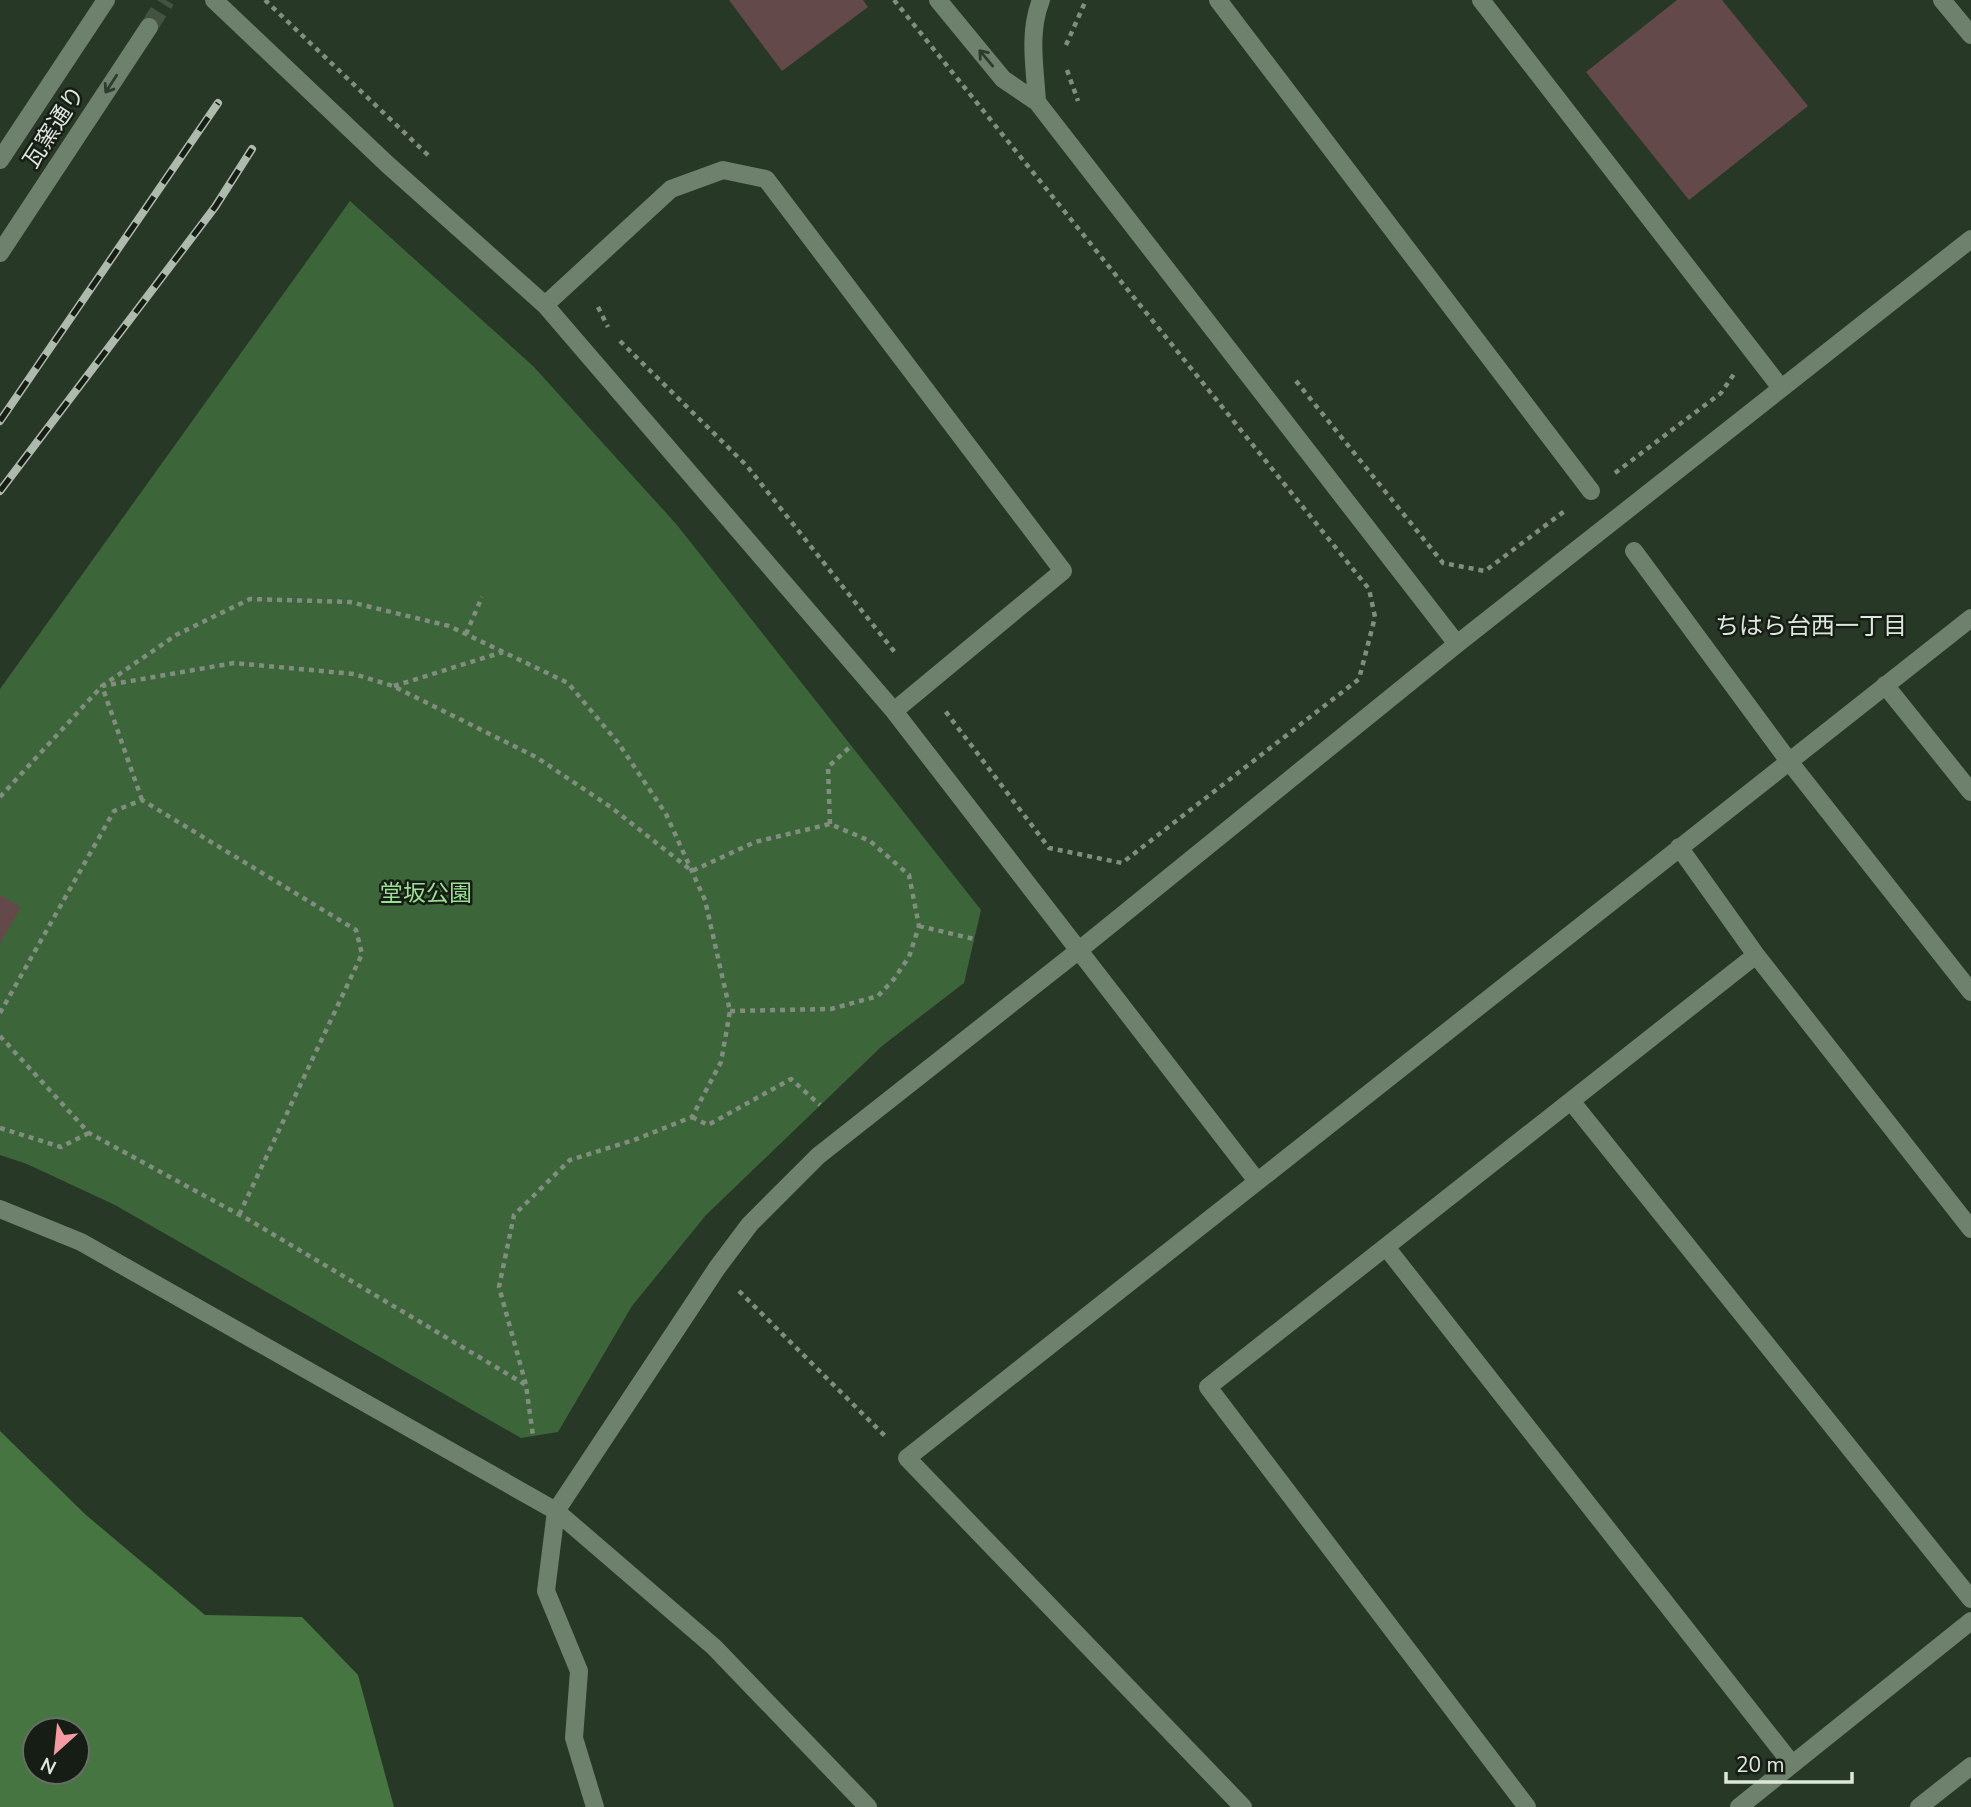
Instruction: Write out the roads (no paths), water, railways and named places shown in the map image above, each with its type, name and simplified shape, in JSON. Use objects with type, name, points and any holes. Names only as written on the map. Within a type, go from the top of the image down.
[{"type":"street","name":"瓦窯通り","points":[[0,160],[106,0]]},
{"type":"street","points":[[214,0],[387,164],[544,305],[894,711],[1257,1181]]},
{"type":"street","points":[[938,0],[1003,79],[1037,102],[1457,644]]},
{"type":"street","points":[[1037,102],[1032,42],[1041,0]]},
{"type":"street","points":[[1218,0],[1591,491]]},
{"type":"street","points":[[1480,0],[1781,388]]},
{"type":"street","points":[[1942,0],[1971,35]]},
{"type":"street","name":"瓦窯通り","points":[[0,253],[149,27]]},
{"type":"street","points":[[544,305],[670,189],[723,170],[766,180],[1063,571],[894,711]]},
{"type":"street","points":[[595,1807],[574,1738],[579,1671],[546,1591],[556,1511],[717,1268],[750,1224],[818,1156],[1079,951],[1457,644],[1971,239]]},
{"type":"street","points":[[1634,551],[1788,760],[1971,992]]},
{"type":"street","points":[[1243,1807],[907,1458],[1971,618]]},
{"type":"street","points":[[1885,685],[1971,792]]},
{"type":"street","points":[[1679,847],[1756,956],[1971,1228]]},
{"type":"street","points":[[1527,1807],[1208,1387],[1756,956]]},
{"type":"street","points":[[1571,1101],[1971,1599]]},
{"type":"street","points":[[0,1209],[81,1242],[556,1511],[714,1647],[868,1807]]},
{"type":"street","points":[[1387,1247],[1792,1764]]},
{"type":"street","points":[[1739,1807],[1971,1621]]},
{"type":"street","points":[[1919,1807],[1971,1766]]},
{"type":"tunnel","points":[[149,27],[166,0]]},
{"type":"railway","points":[[0,421],[218,103]]},
{"type":"railway","points":[[0,491],[215,207],[252,149]]},
{"type":"district","name":"ちはら台西一丁目","points":[[1811,626]]},
{"type":"park label","name":"堂坂公園","points":[[426,893]]}]
